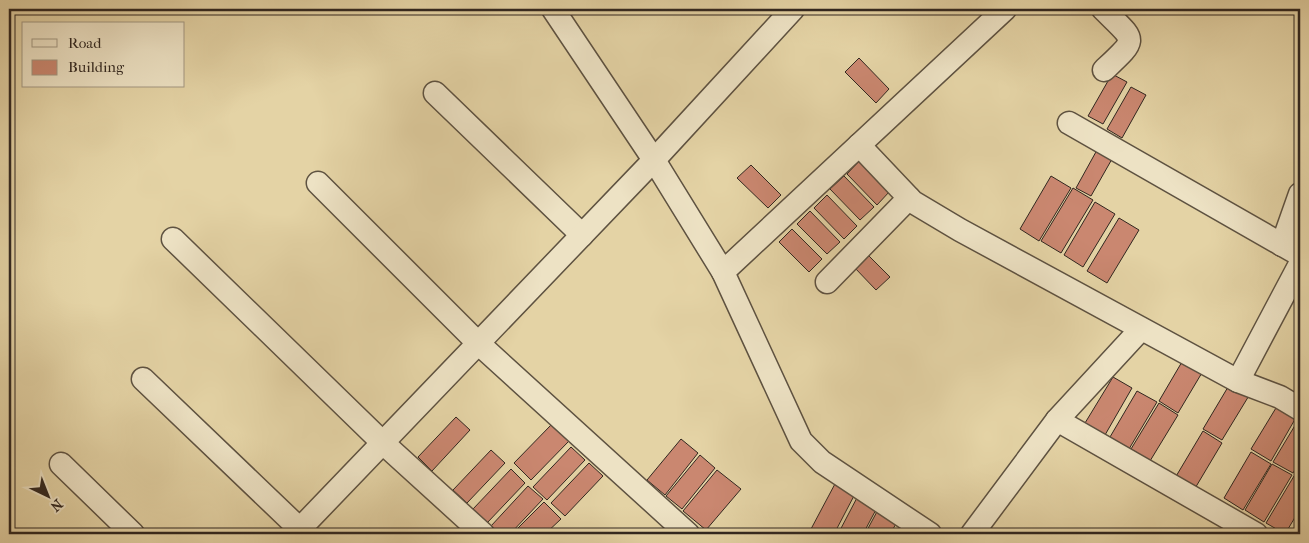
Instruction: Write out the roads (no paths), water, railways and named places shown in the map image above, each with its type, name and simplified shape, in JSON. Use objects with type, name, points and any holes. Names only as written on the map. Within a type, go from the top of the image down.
[{"type":"street","points":[[553,9],[654,160],[723,272],[801,441],[822,462],[930,534]]},
{"type":"street","points":[[144,379],[300,533],[382,443],[654,160],[793,9]]},
{"type":"street","points":[[723,272],[1006,9]]},
{"type":"street","points":[[1103,9],[1127,33],[1130,40],[1129,46],[1104,70]]},
{"type":"street","points":[[435,93],[582,235]]},
{"type":"street","points":[[1069,123],[1291,250],[1300,194]]},
{"type":"street","points":[[859,145],[909,198],[960,230],[1238,381],[1280,397],[1300,409]]},
{"type":"street","points":[[318,183],[478,343],[688,534]]},
{"type":"street","points":[[827,282],[909,198]]},
{"type":"street","points":[[174,239],[382,443],[483,534]]},
{"type":"street","points":[[1238,381],[1300,264]]},
{"type":"street","points":[[972,534],[1057,420],[1141,328]]},
{"type":"street","points":[[1057,420],[1256,534]]},
{"type":"street","points":[[61,464],[133,534]]}]
